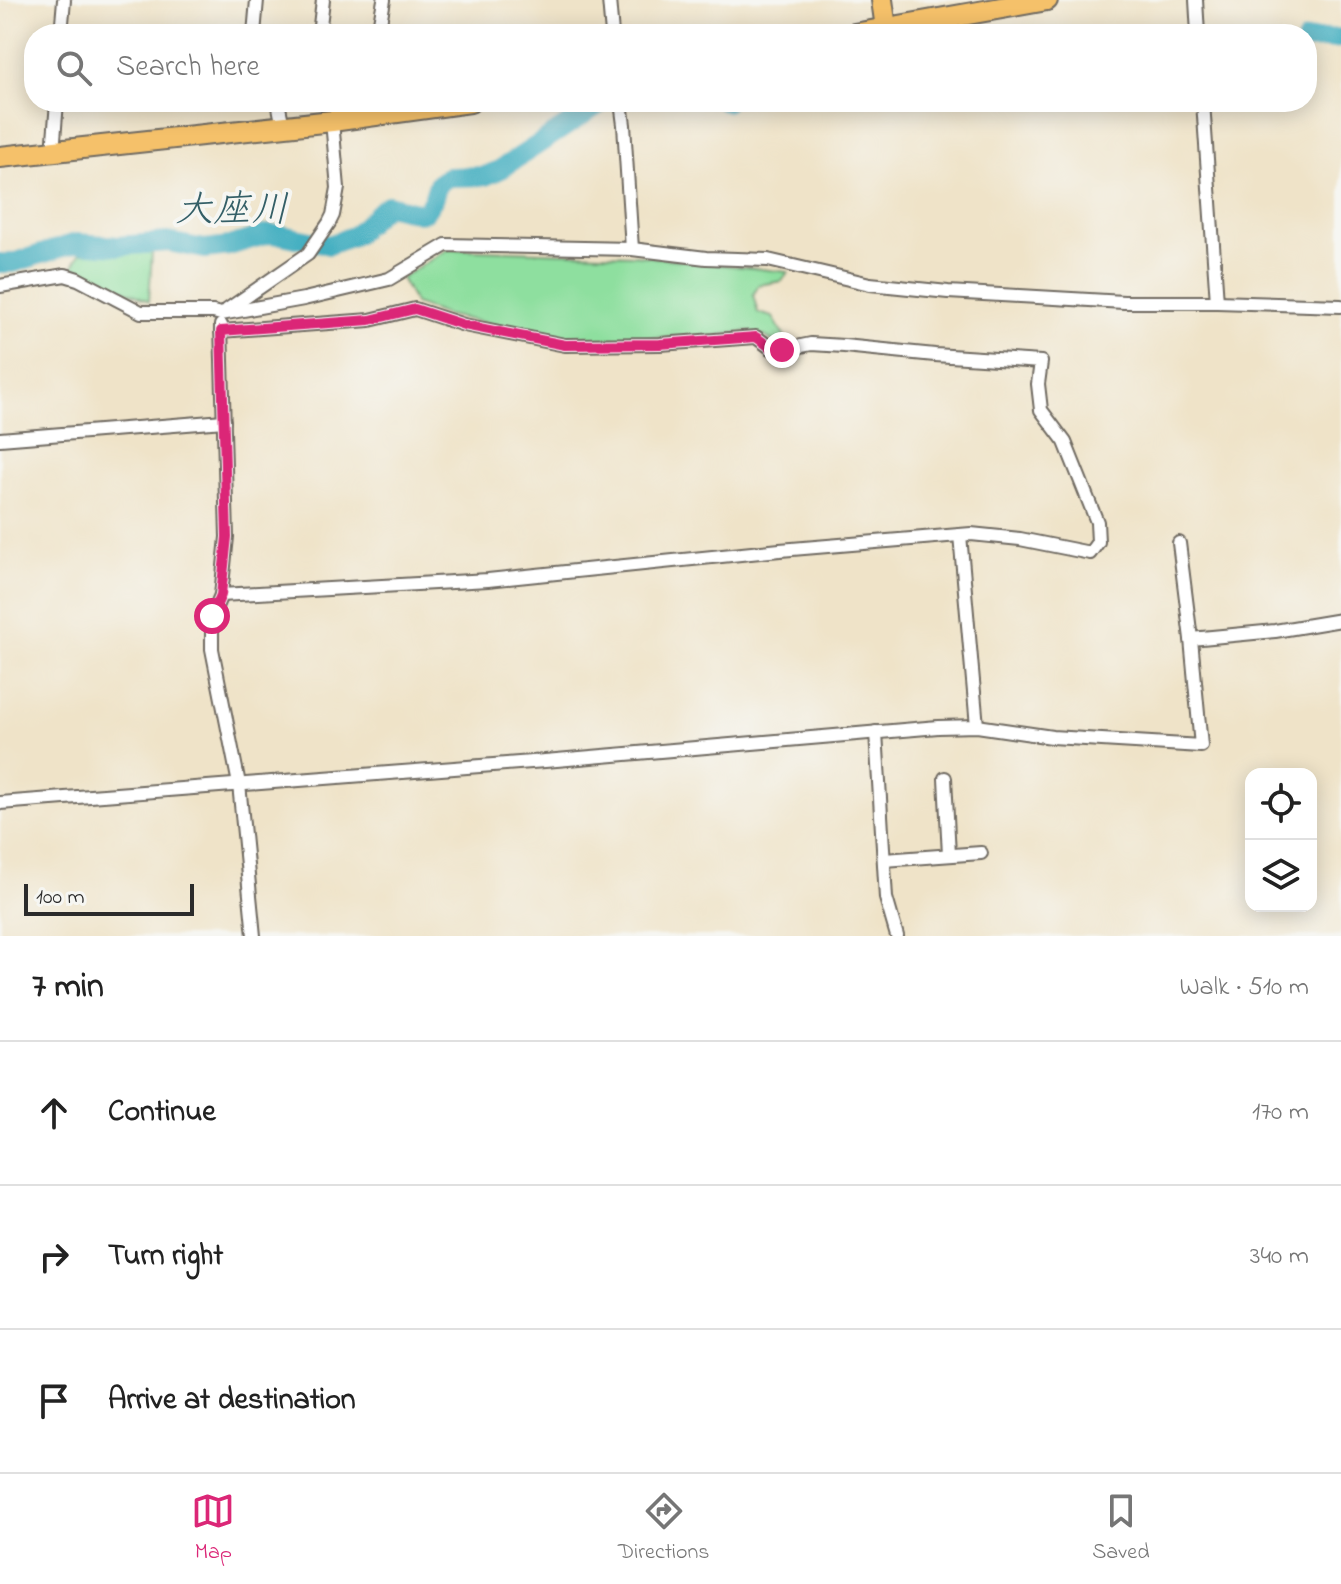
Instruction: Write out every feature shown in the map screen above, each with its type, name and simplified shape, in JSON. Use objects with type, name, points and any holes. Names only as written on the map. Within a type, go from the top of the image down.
[{"type":"main road","points":[[882,0],[885,24]]},
{"type":"main road","points":[[909,24],[1047,0]]},
{"type":"main road","points":[[0,157],[283,127],[376,112]]},
{"type":"street","points":[[62,24],[64,0]]},
{"type":"street","points":[[255,24],[257,0]]},
{"type":"street","points":[[320,24],[323,0]]},
{"type":"street","points":[[380,24],[384,0]]},
{"type":"street","points":[[609,0],[611,24]]},
{"type":"street","points":[[1196,0],[1197,24]]},
{"type":"street","points":[[53,152],[56,112]]},
{"type":"street","points":[[280,112],[283,127]]},
{"type":"street","points":[[622,112],[632,249]]},
{"type":"street","points":[[1204,112],[1217,302]]},
{"type":"street","points":[[221,314],[308,254],[329,223],[338,188],[332,121]]},
{"type":"street","points":[[0,286],[65,275],[141,312],[221,314],[389,279],[446,245],[632,249],[706,258],[768,260],[870,284],[948,292],[1124,302],[1341,306]]},
{"type":"street","points":[[221,331],[370,320],[415,309],[464,325],[565,345],[660,344],[756,337],[771,348],[782,350],[811,344],[1041,362],[1038,384],[1041,410],[1065,442],[1097,522],[1098,542],[1090,553],[1020,539],[971,534],[928,536],[488,580],[221,595]]},
{"type":"street","points":[[221,314],[227,537],[221,595],[212,616],[212,649],[239,784],[254,936]]},
{"type":"street","points":[[0,439],[224,421]]},
{"type":"street","points":[[960,535],[977,726]]},
{"type":"street","points":[[0,803],[977,726],[1052,737],[1201,746],[1179,543]]},
{"type":"street","points":[[1191,639],[1275,631],[1341,620]]},
{"type":"street","points":[[876,732],[886,898],[897,936]]},
{"type":"street","points":[[945,778],[949,855]]},
{"type":"street","points":[[884,860],[981,853]]},
{"type":"green space","points":[[449,249],[634,255],[788,272],[782,281],[759,285],[753,295],[758,313],[773,317],[788,343],[776,343],[748,331],[714,336],[573,340],[446,315],[415,304],[401,278]]},
{"type":"green space","points":[[152,252],[149,301],[73,267],[80,253]]},
{"type":"waterway","name":"大座川","points":[[1317,39],[1341,38]]},
{"type":"waterway","name":"大座川","points":[[0,263],[13,263],[76,243],[118,246],[168,242],[205,249],[229,246],[268,234],[329,245],[355,235],[388,205],[425,212],[438,184],[448,177],[485,176],[499,170],[588,112]]},
{"type":"route","points":[[212,616],[221,595],[227,537],[221,331],[370,320],[415,309],[464,325],[565,345],[660,344],[756,337],[771,348],[782,350]]}]
